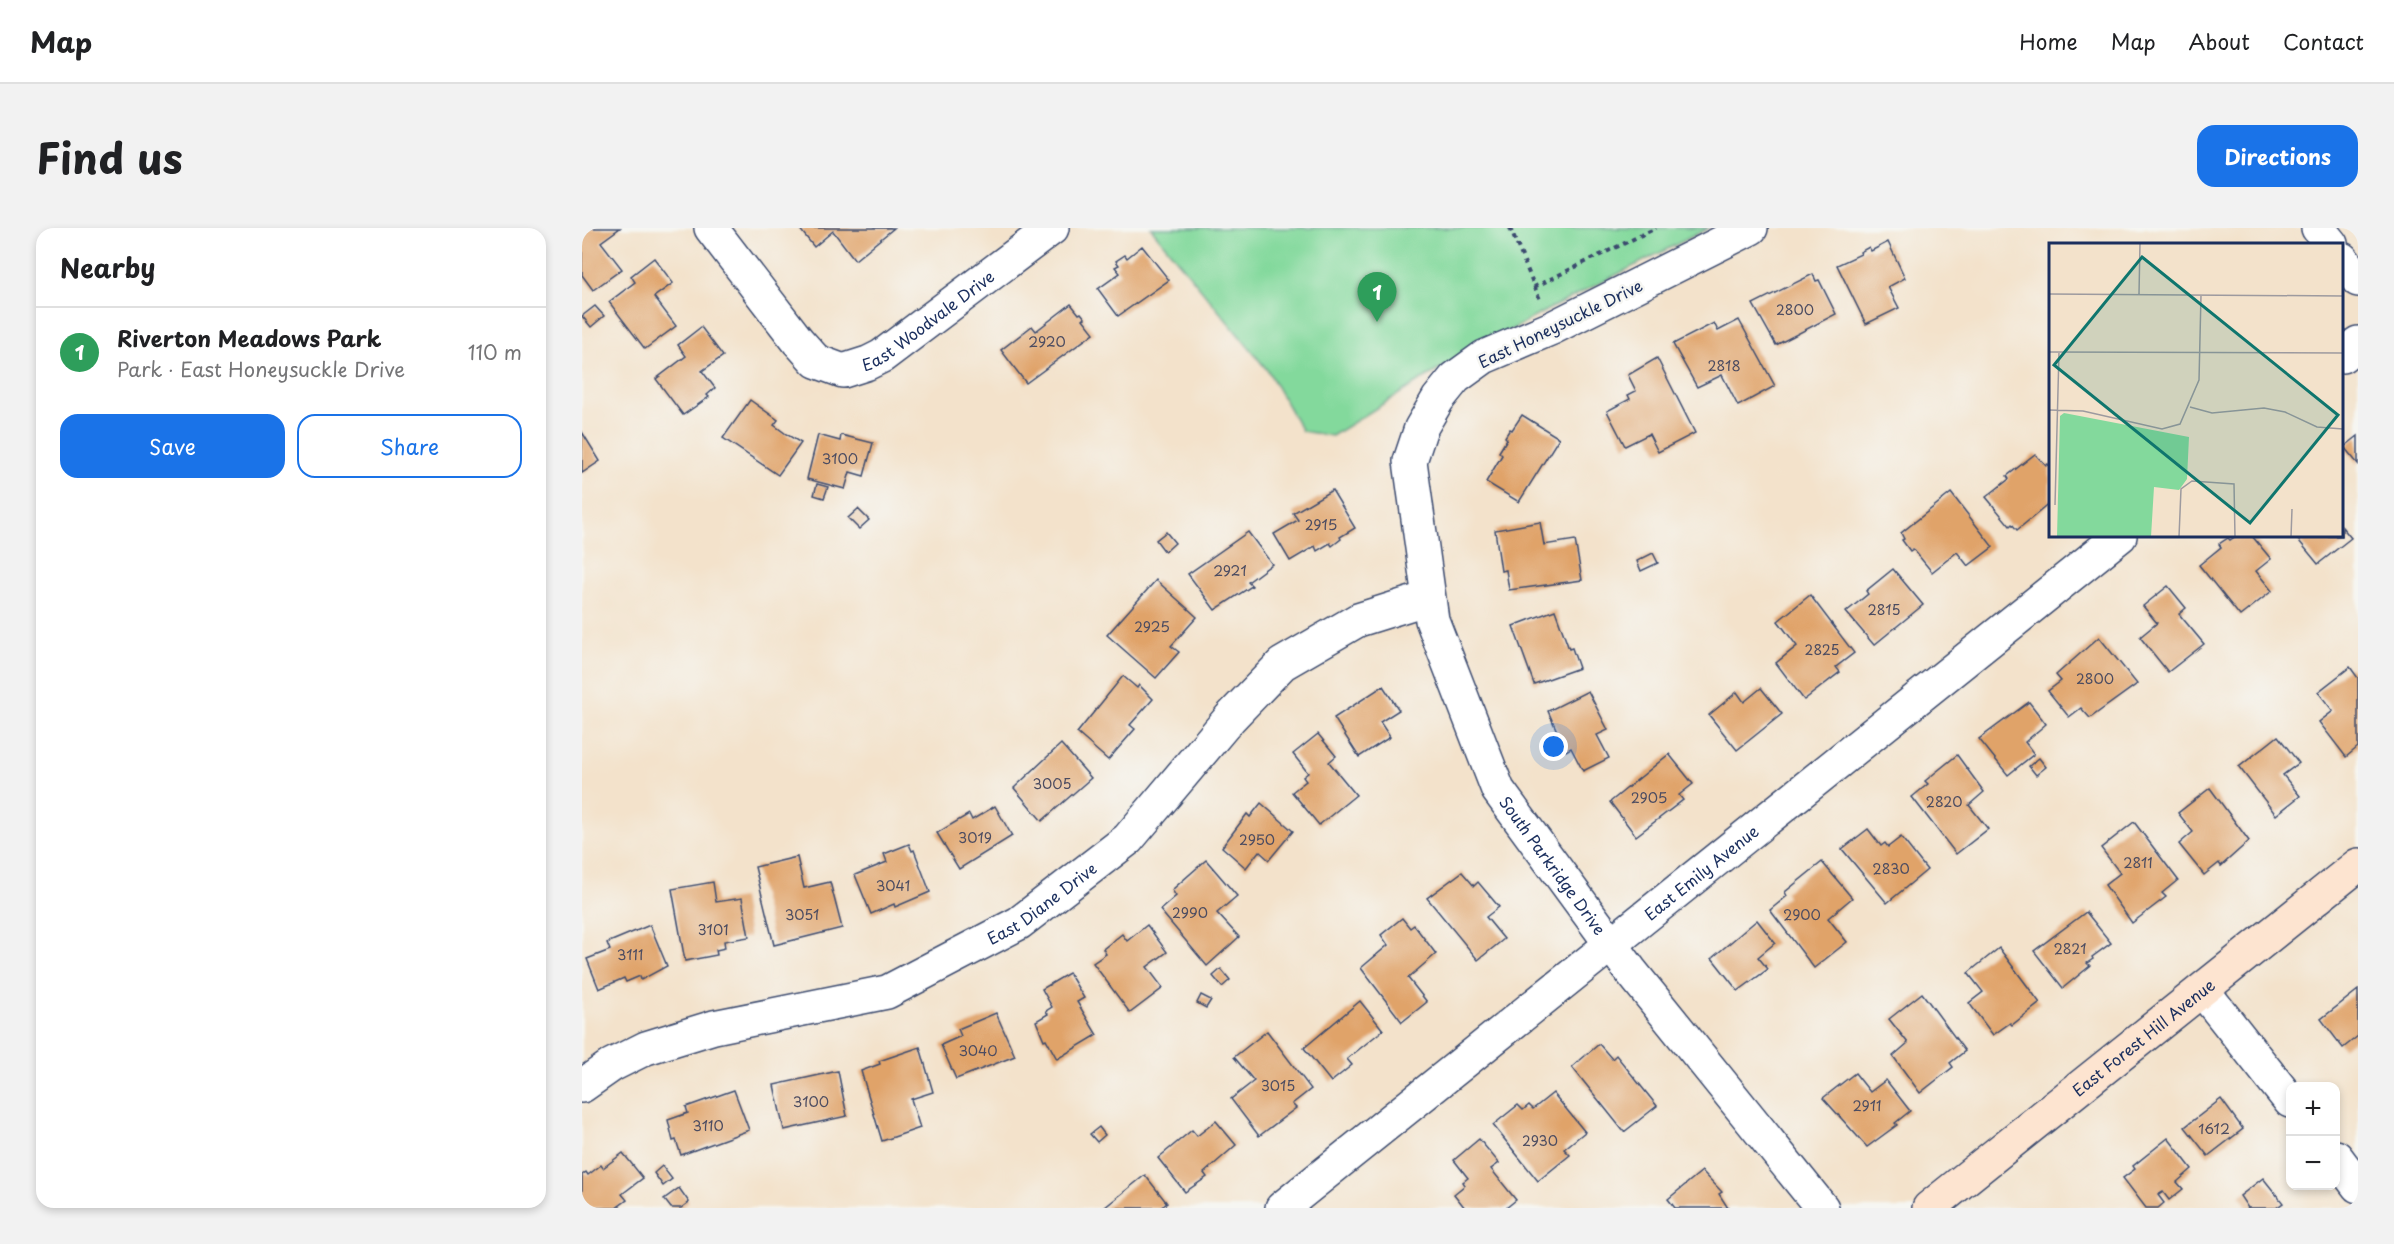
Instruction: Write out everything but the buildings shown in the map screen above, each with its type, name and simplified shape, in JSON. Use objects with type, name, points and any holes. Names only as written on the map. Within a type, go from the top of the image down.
[{"type":"street","name":"East Woodvale Drive","points":[[711,228],[816,361],[828,367],[843,370],[868,363],[882,356],[1052,228]]},
{"type":"street","name":"East Honeysuckle Drive","points":[[1410,461],[1421,428],[1438,399],[1455,378],[1484,357],[1552,328],[1751,228]]},
{"type":"street","points":[[2318,228],[2330,243]]},
{"type":"street","points":[[2343,260],[2358,280]]},
{"type":"street","points":[[2343,355],[2358,343]]},
{"type":"street","name":"South Parkridge Drive","points":[[1410,461],[1431,620],[1498,790],[1611,945],[1822,1208]]},
{"type":"street","name":"East Emily Avenue","points":[[1282,1208],[2119,537]]},
{"type":"street","name":"East Diane Drive","points":[[582,1086],[612,1065],[646,1048],[714,1027],[887,992],[1018,923],[1128,839],[1230,718],[1282,664],[1358,620],[1428,598]]},
{"type":"street","name":"East Forest Hill Avenue","points":[[1929,1208],[2358,865]]},
{"type":"street","points":[[2203,991],[2286,1096]]},
{"type":"street","points":[[2340,1162],[2358,1186]]},
{"type":"path","points":[[1510,228],[1552,328]]},
{"type":"path","points":[[1534,287],[1656,228]]},
{"type":"green space","points":[[1151,228],[1709,228],[1549,309],[1426,377],[1332,436],[1302,431],[1268,371]]},
{"type":"place","name":"Riverton Meadows Park","points":[[1377,322]]}]
